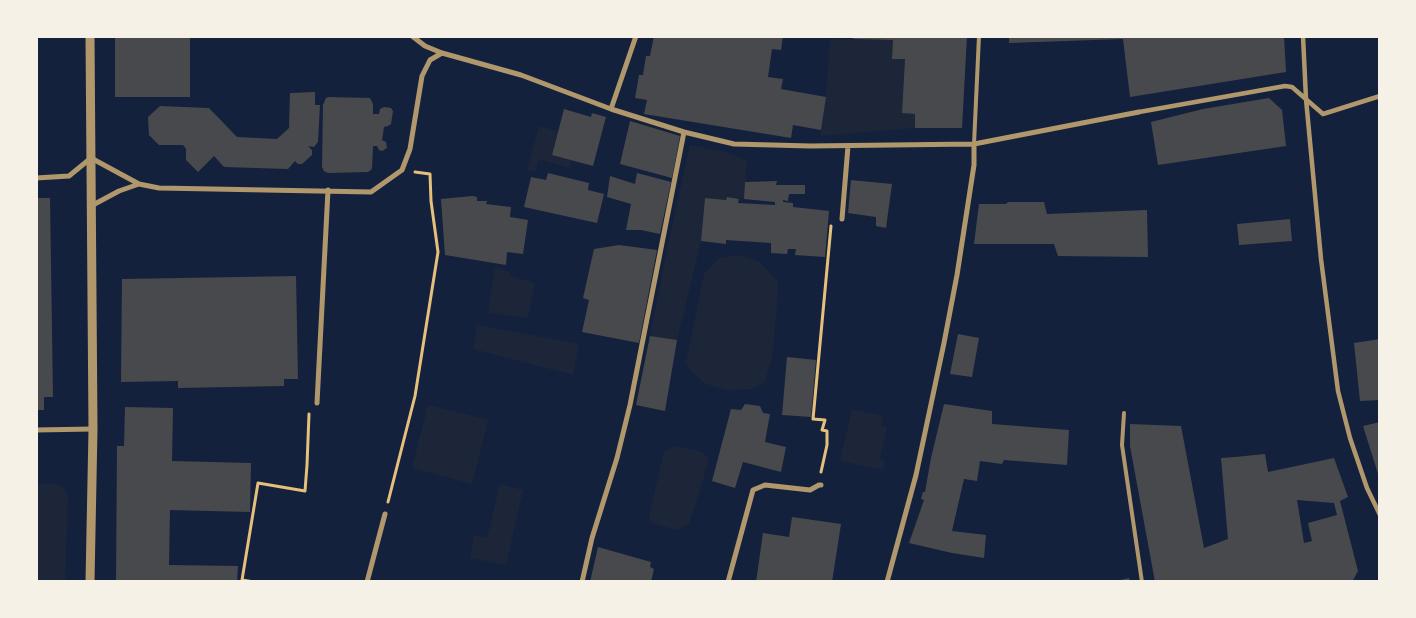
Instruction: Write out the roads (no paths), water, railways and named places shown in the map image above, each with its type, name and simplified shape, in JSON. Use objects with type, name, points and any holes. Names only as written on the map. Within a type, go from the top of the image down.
[{"type":"street","points":[[90,36],[93,429],[90,582]]},
{"type":"street","points":[[412,36],[425,46],[442,53],[521,75],[611,109],[684,132],[734,144],[810,146],[974,144],[1285,86],[1292,87],[1323,114],[1380,96]]},
{"type":"street","points":[[611,109],[636,36]]},
{"type":"street","points":[[1304,36],[1306,99],[1321,259],[1338,391],[1350,438],[1367,488],[1380,515]]},
{"type":"street","points":[[91,158],[138,184],[159,188],[371,192],[402,170],[410,149],[422,76],[430,60],[442,53]]},
{"type":"street","points":[[582,582],[592,538],[617,458],[630,405],[684,132]]},
{"type":"street","points":[[887,582],[916,475],[942,352],[974,165],[974,144]]},
{"type":"street","points":[[842,218],[848,146]]},
{"type":"street","points":[[36,178],[69,176],[91,158]]},
{"type":"street","points":[[90,206],[118,191],[138,184]]},
{"type":"street","points":[[317,403],[328,190]]},
{"type":"street","points":[[36,430],[93,429]]},
{"type":"street","points":[[728,582],[754,490],[765,485],[810,490],[820,485]]},
{"type":"street","points":[[367,582],[385,514]]},
{"type":"lane","points":[[974,144],[979,36]]},
{"type":"lane","points":[[1124,413],[1122,446],[1142,582]]}]
